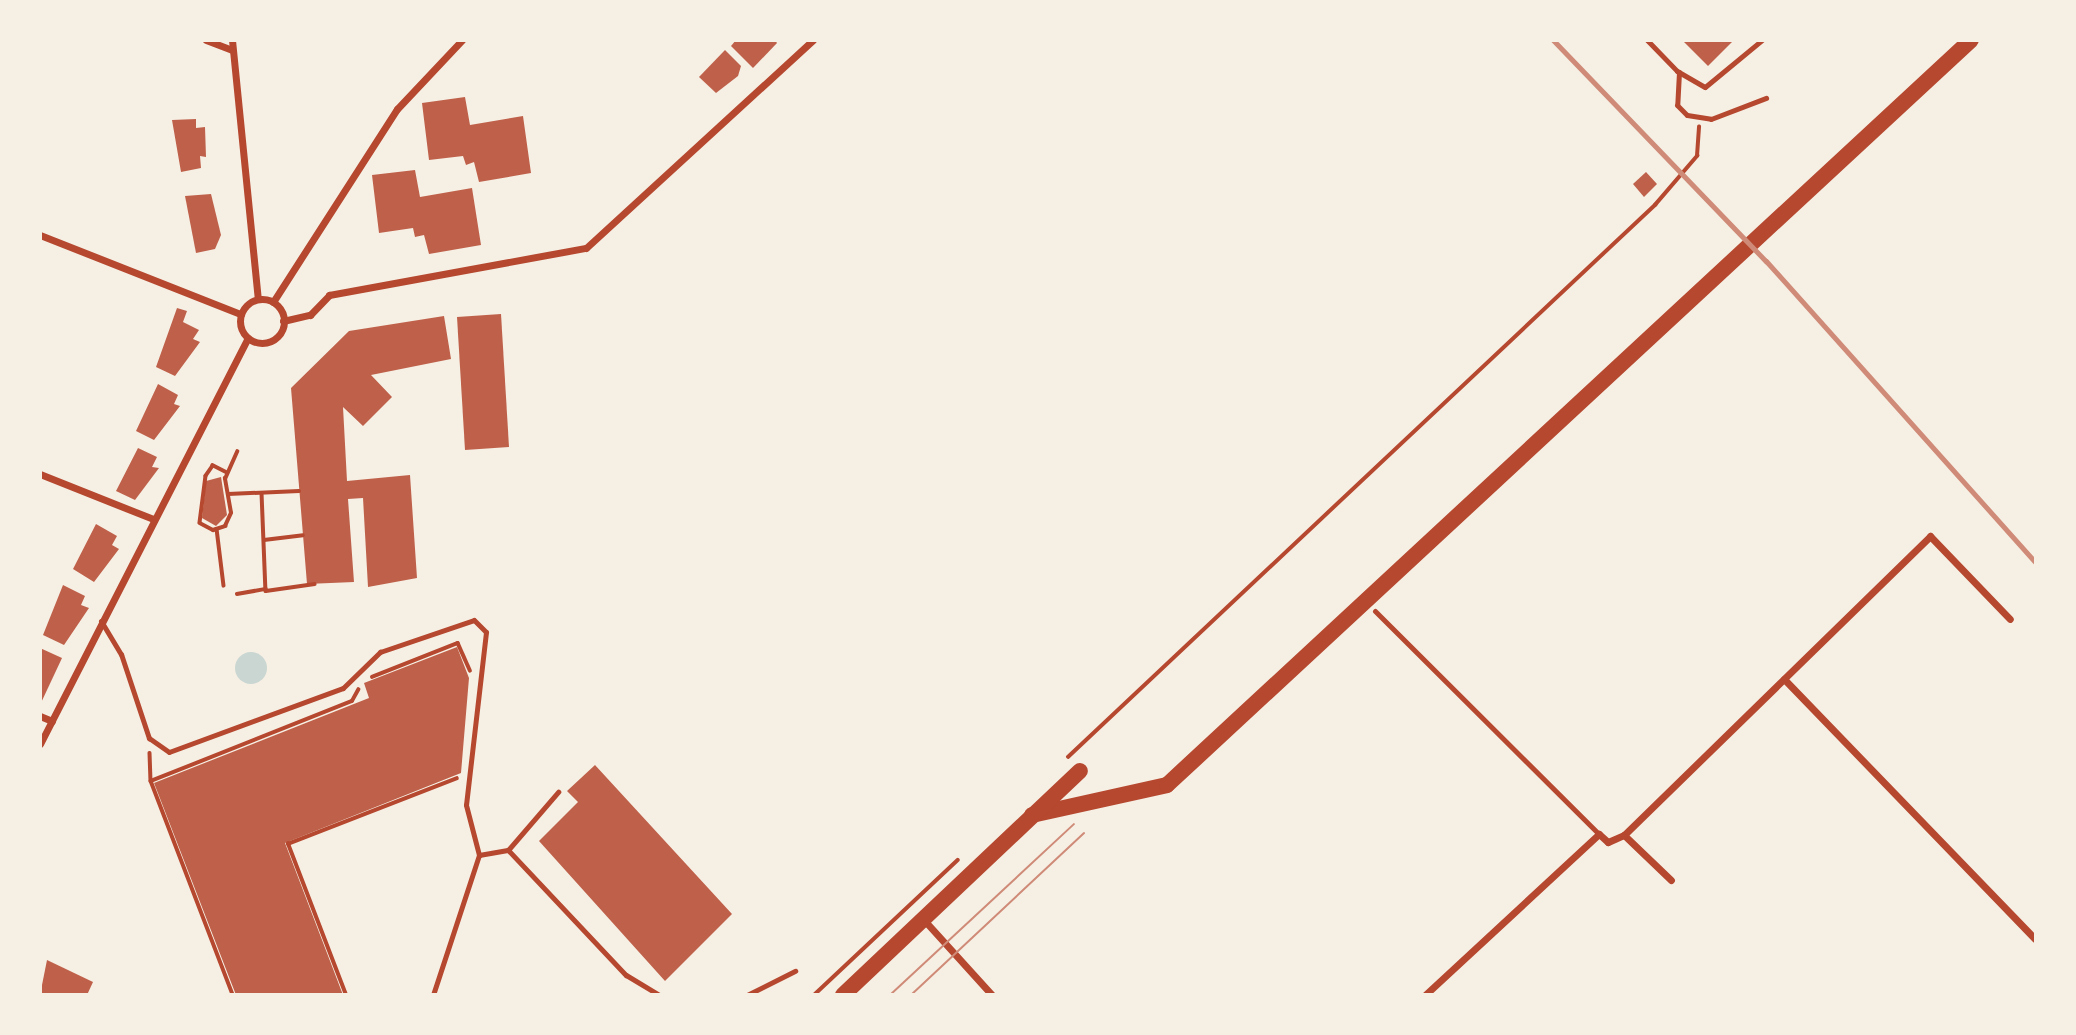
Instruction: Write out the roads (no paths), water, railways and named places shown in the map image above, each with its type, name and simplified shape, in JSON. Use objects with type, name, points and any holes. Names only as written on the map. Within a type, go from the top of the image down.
[{"type":"main road","points":[[1032,815],[1167,785],[1971,40]]},
{"type":"main road","points":[[843,995],[1080,771]]},
{"type":"street","points":[[206,40],[232,50]]},
{"type":"street","points":[[232,40],[258,299]]},
{"type":"street","points":[[273,302],[397,109],[462,40]]},
{"type":"street","points":[[248,338],[271,340],[284,321],[310,315],[329,295],[586,248],[813,40]]},
{"type":"street","points":[[40,235],[241,314]]},
{"type":"street","points":[[258,299],[273,302],[284,321]]},
{"type":"street","points":[[241,314],[258,299]]},
{"type":"street","points":[[40,744],[248,338],[241,314]]},
{"type":"street","points":[[40,474],[153,519]]},
{"type":"street","points":[[1425,995],[1599,834],[1608,842],[1624,835],[1930,536],[2010,619]]},
{"type":"street","points":[[1784,679],[2036,940]]},
{"type":"street","points":[[40,716],[52,721]]},
{"type":"street","points":[[1624,835],[1671,880]]},
{"type":"street","points":[[923,919],[992,995]]},
{"type":"lane","points":[[1647,40],[1679,72],[1705,87],[1762,40]]},
{"type":"lane","points":[[1679,72],[1677,105],[1700,118],[1766,98]]},
{"type":"lane","points":[[1375,611],[1599,834]]},
{"type":"lane","points":[[101,621],[121,654],[149,738],[169,752],[343,688],[380,652],[474,620],[486,632],[466,805],[479,855],[433,995]]},
{"type":"lane","points":[[479,855],[508,850],[558,792]]},
{"type":"lane","points":[[508,850],[626,975],[659,995]]},
{"type":"lane","points":[[747,995],[795,971]]},
{"type":"tram line","points":[[890,995],[1074,824]]},
{"type":"tram line","points":[[911,995],[1084,833]]},
{"type":"railway","points":[[1553,40],[1766,261],[2036,563]]}]
